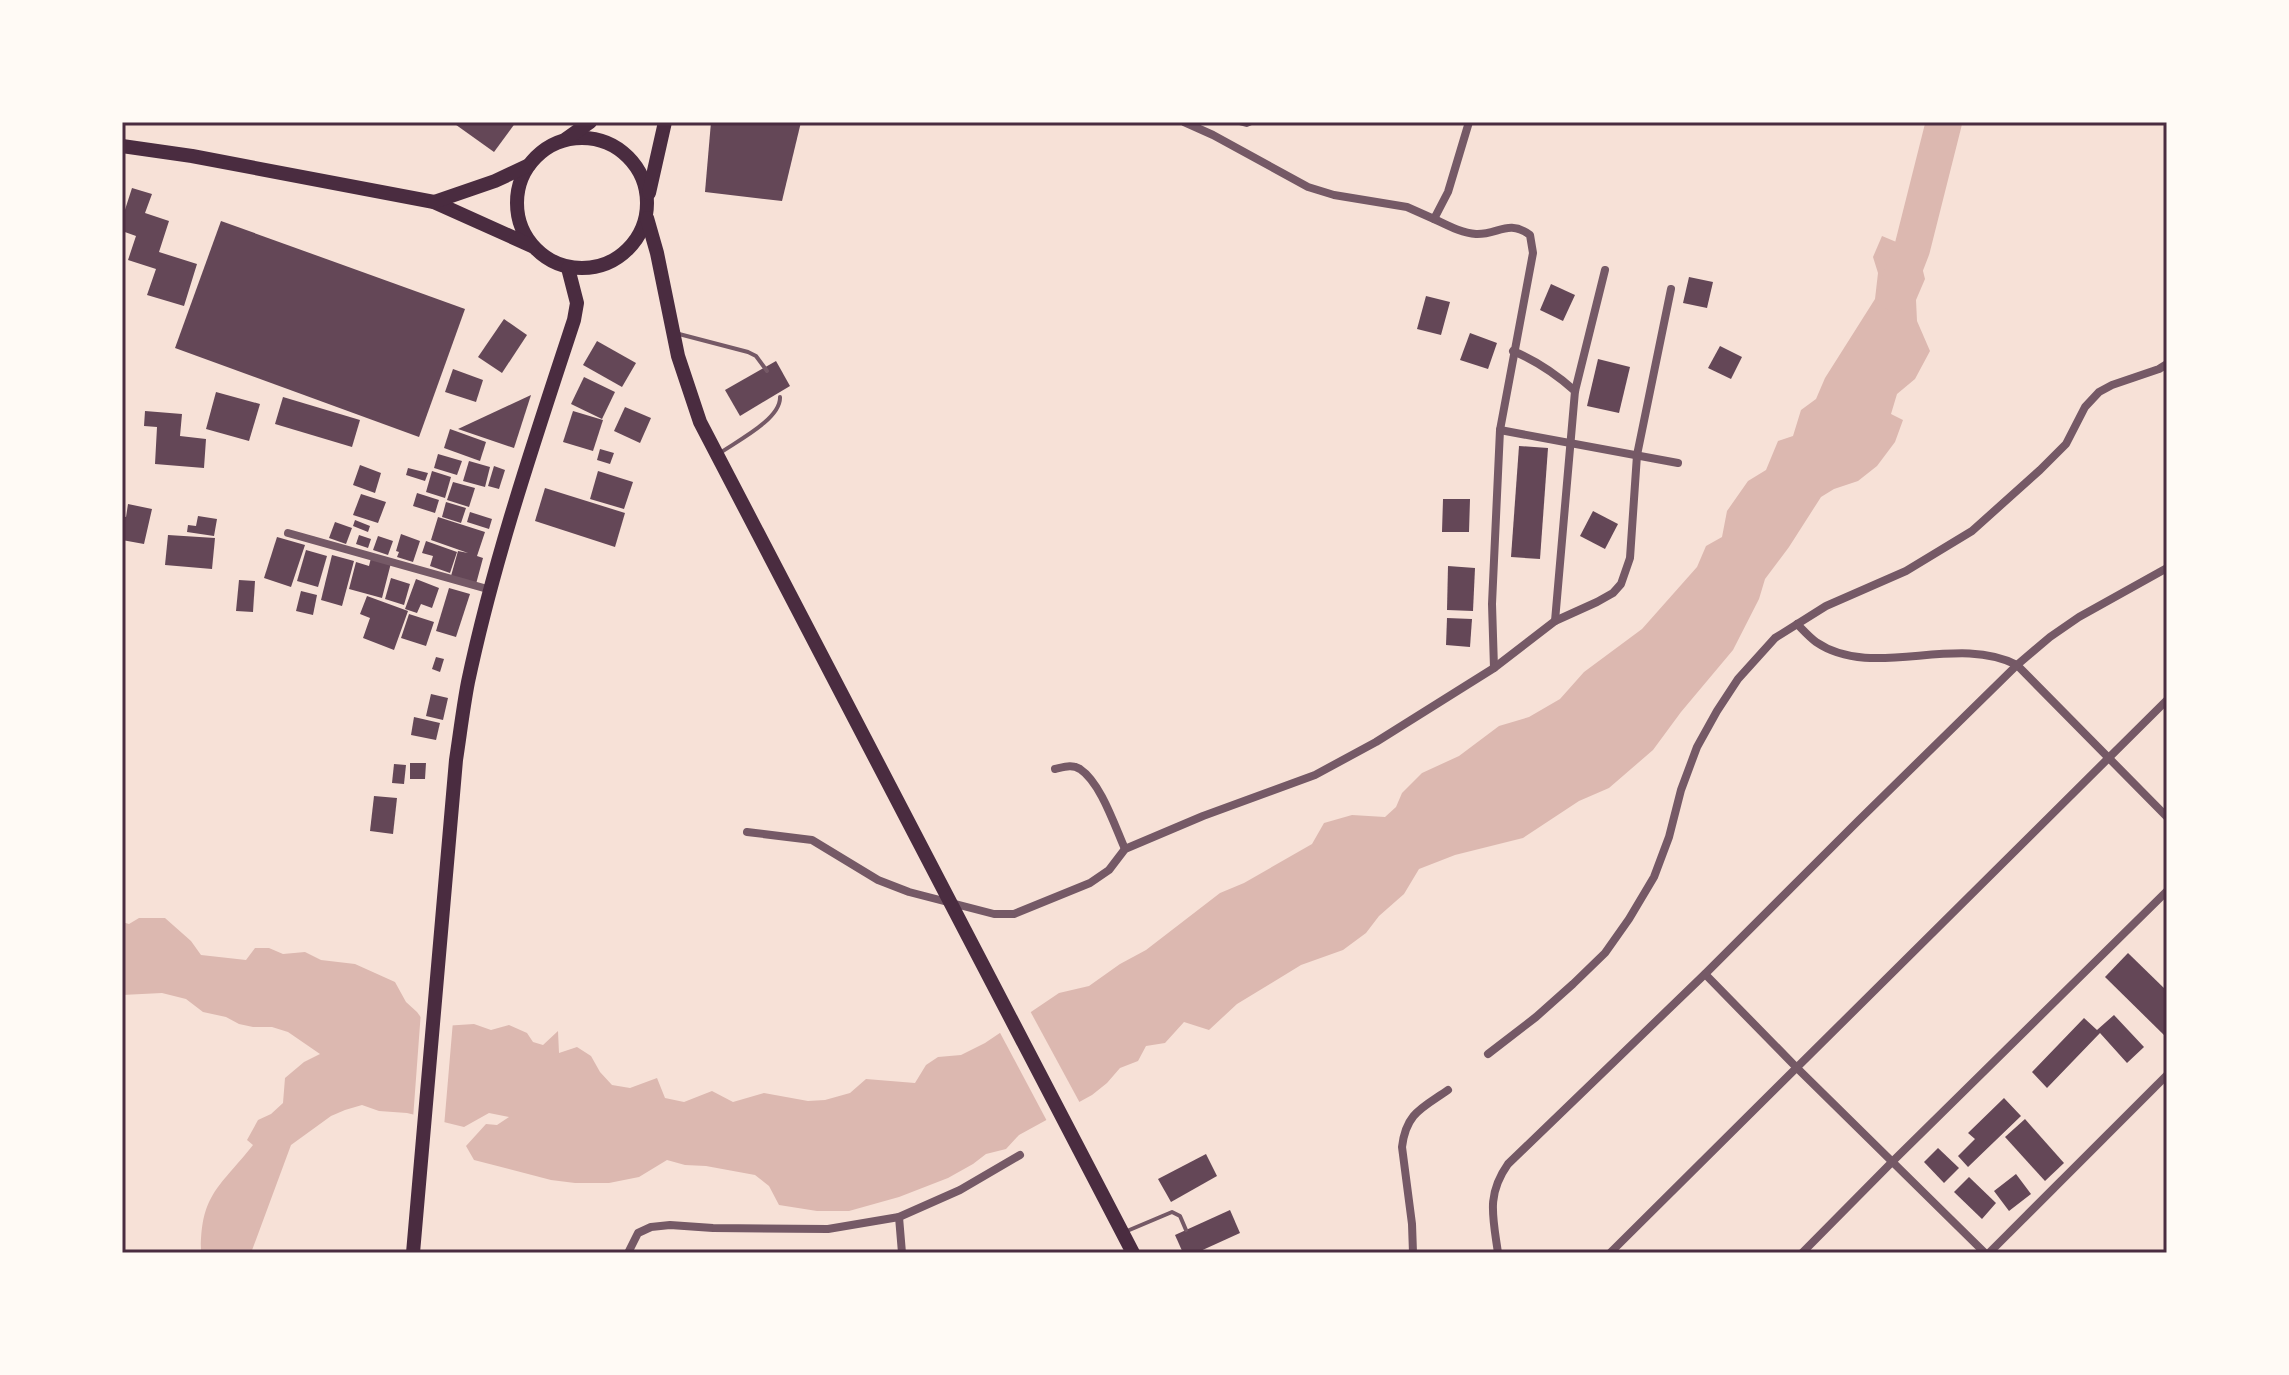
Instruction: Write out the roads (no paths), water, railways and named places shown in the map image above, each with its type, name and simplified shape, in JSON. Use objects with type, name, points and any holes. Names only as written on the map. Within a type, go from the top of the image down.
[{"type":"main road","points":[[532,246],[521,228],[517,206],[519,185],[529,165],[545,149],[590,122]]},
{"type":"main road","points":[[665,122],[648,198],[647,218],[684,378],[695,407],[765,550],[906,814],[1133,1253]]},
{"type":"main road","points":[[565,139],[588,137],[610,143],[629,156],[642,175],[648,198]]},
{"type":"main road","points":[[122,146],[192,156],[434,202],[532,246],[548,260],[568,268],[589,269],[608,264],[626,253],[639,237],[647,218]]},
{"type":"main road","points":[[434,202],[495,181],[529,165]]},
{"type":"main road","points":[[413,1253],[456,760],[468,683],[491,590],[574,320],[577,303],[568,268]]},
{"type":"street","points":[[1184,122],[1308,187],[1334,195],[1407,207],[1472,234],[1516,227],[1530,235],[1533,253],[1500,430],[1492,604],[1494,668]]},
{"type":"street","points":[[1434,219],[1448,192],[1469,122]]},
{"type":"street","points":[[1555,621],[1575,391],[1605,270]]},
{"type":"street","points":[[747,832],[812,840],[878,880],[909,892],[994,914],[1014,914],[1090,883],[1109,870],[1125,849],[1203,816],[1315,775],[1376,742],[1494,668],[1555,621],[1613,593],[1621,584],[1630,558],[1637,455],[1671,289]]},
{"type":"street","points":[[1513,351],[1555,373],[1575,391]]},
{"type":"street","points":[[1488,1054],[1573,984],[1605,953],[1621,930],[1654,877],[1697,747],[1738,679],[1775,638],[1826,606],[1906,571],[1972,531],[2066,444],[2085,407],[2099,392],[2167,364]]},
{"type":"street","points":[[1500,430],[1678,463]]},
{"type":"street","points":[[288,533],[491,590]]},
{"type":"street","points":[[1498,1253],[1493,1197],[1497,1179],[1508,1164],[2017,665],[2079,617],[2167,568]]},
{"type":"street","points":[[1797,624],[1814,641],[1834,651],[1857,656],[1876,658],[1974,652],[2003,657],[2017,665],[2167,817]]},
{"type":"street","points":[[1610,1253],[2167,700]]},
{"type":"street","points":[[1055,769],[1074,767],[1089,778],[1125,849]]},
{"type":"street","points":[[1802,1253],[2167,891]]},
{"type":"street","points":[[1705,974],[1987,1253],[2167,1075]]},
{"type":"street","points":[[1413,1253],[1403,1134],[1417,1112],[1448,1090]]},
{"type":"street","points":[[628,1253],[638,1233],[651,1227],[828,1229],[899,1217],[960,1190],[1020,1155]]},
{"type":"street","points":[[899,1217],[902,1253]]},
{"type":"lane","points":[[1236,122],[1247,125],[1254,122]]},
{"type":"lane","points":[[673,333],[748,352],[756,356],[767,371]]},
{"type":"lane","points":[[718,455],[772,417],[780,397]]},
{"type":"lane","points":[[1123,1233],[1172,1212],[1180,1216],[1186,1230]]},
{"type":"waterway","points":[[1895,293],[1912,249],[1944,122]]}]
